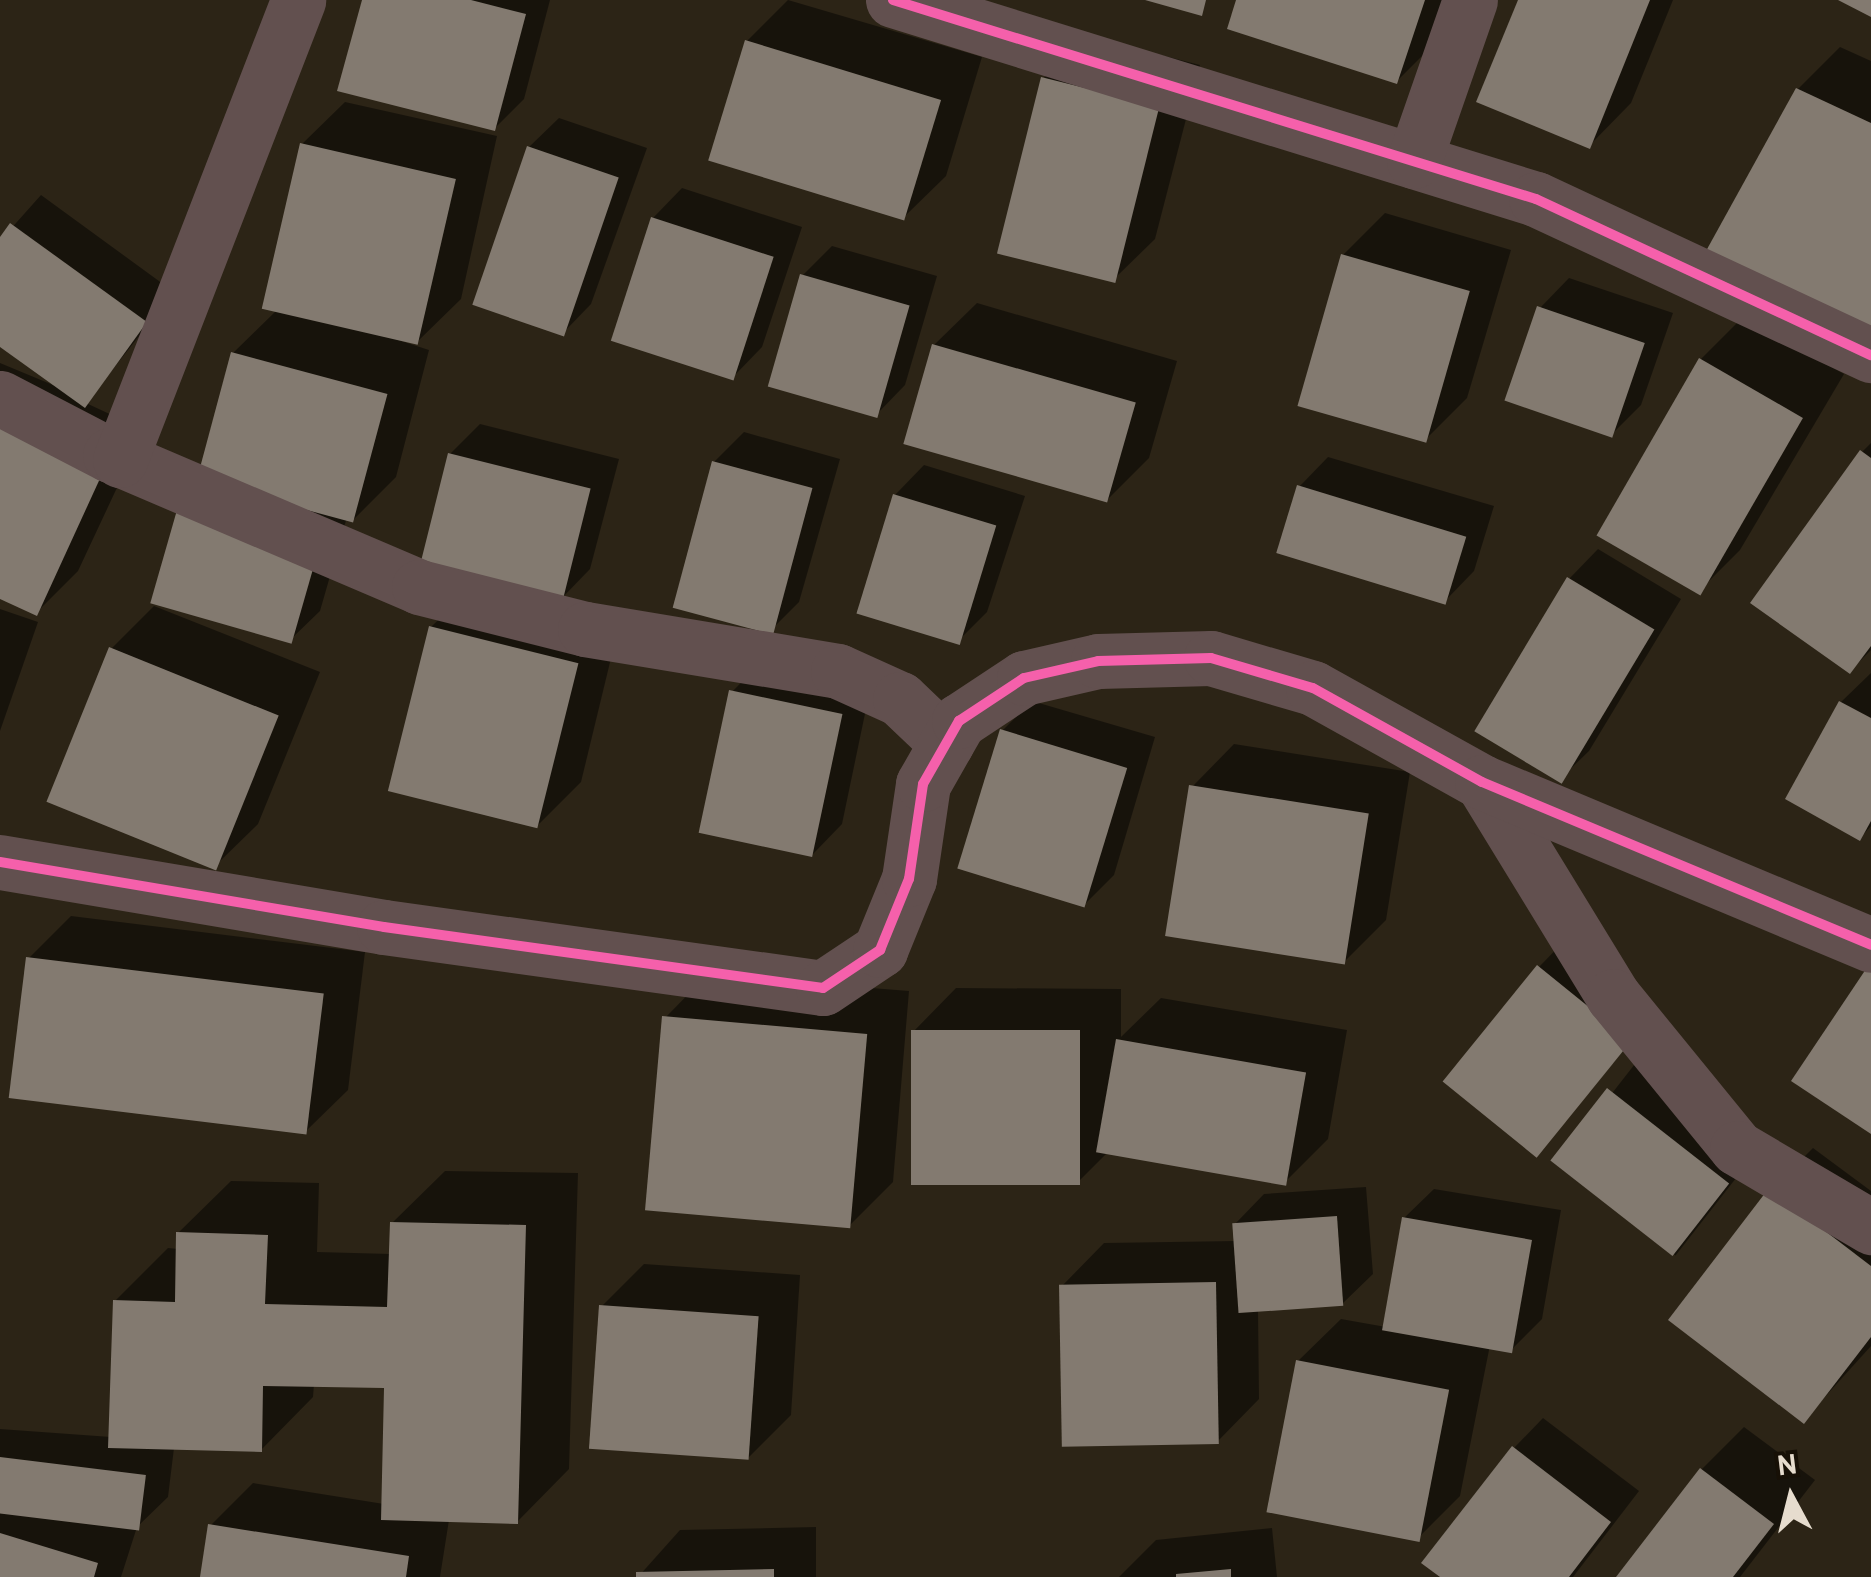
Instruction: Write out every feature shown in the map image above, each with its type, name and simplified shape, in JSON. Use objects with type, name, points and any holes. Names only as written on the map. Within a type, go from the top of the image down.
[{"type":"street","points":[[120,460],[298,0]]},
{"type":"street","points":[[893,0],[1536,199],[1871,355]]},
{"type":"street","points":[[1414,161],[1470,0]]},
{"type":"street","points":[[0,398],[120,460],[420,587],[586,629],[838,671],[900,699],[946,743]]},
{"type":"street","points":[[0,862],[441,936],[823,988],[880,950],[910,880],[923,784],[959,721],[1024,678],[1098,661],[1211,658],[1312,688],[1482,782],[1871,945]]},
{"type":"street","points":[[1482,782],[1613,996],[1737,1148],[1871,1227]]},
{"type":"building","points":[[362,0],[471,0],[526,14],[495,131],[337,91]]},
{"type":"building","points":[[1145,0],[1206,0],[1202,16]]},
{"type":"building","points":[[1236,0],[1425,0],[1397,84],[1227,29]]},
{"type":"building","points":[[1518,0],[1650,0],[1590,149],[1476,102]]},
{"type":"building","points":[[1838,0],[1871,0],[1871,17]]},
{"type":"building","points":[[745,40],[941,100],[904,220],[708,160]]},
{"type":"building","points":[[1041,77],[1159,107],[1115,283],[997,254]]},
{"type":"building","points":[[1796,88],[1871,123],[1871,328],[1706,251]]},
{"type":"building","points":[[300,143],[456,179],[418,345],[262,309]]},
{"type":"building","points":[[527,146],[619,178],[564,336],[472,305]]},
{"type":"building","points":[[651,217],[774,257],[734,381],[611,341]]},
{"type":"building","points":[[10,223],[147,322],[85,408],[0,347],[0,237]]},
{"type":"building","points":[[1341,254],[1470,291],[1426,443],[1297,406]]},
{"type":"building","points":[[800,274],[910,305],[877,418],[768,386]]},
{"type":"building","points":[[1537,306],[1645,343],[1612,438],[1504,401]]},
{"type":"building","points":[[932,344],[1136,402],[1107,502],[903,444]]},
{"type":"building","points":[[231,352],[387,394],[353,522],[197,480]]},
{"type":"building","points":[[1699,358],[1803,418],[1700,596],[1596,536]]},
{"type":"building","points":[[0,425],[103,472],[37,616],[0,599]]},
{"type":"building","points":[[1860,450],[1871,458],[1871,646],[1850,674],[1750,603]]},
{"type":"building","points":[[448,453],[591,489],[563,601],[420,566]]},
{"type":"building","points":[[712,461],[812,488],[773,635],[673,608]]},
{"type":"building","points":[[1297,485],[1466,537],[1446,605],[1276,553]]},
{"type":"building","points":[[893,494],[996,526],[960,645],[856,614]]},
{"type":"building","points":[[177,510],[318,551],[292,644],[150,603]]},
{"type":"building","points":[[1567,577],[1654,630],[1562,784],[1474,731]]},
{"type":"building","points":[[429,626],[578,663],[537,828],[388,791]]},
{"type":"building","points":[[109,647],[279,716],[216,870],[46,802]]},
{"type":"building","points":[[729,690],[842,714],[812,857],[699,833]]},
{"type":"building","points":[[1839,701],[1871,718],[1871,821],[1860,841],[1785,799]]},
{"type":"building","points":[[1000,729],[1127,768],[1085,908],[957,869]]},
{"type":"building","points":[[1189,785],[1369,813],[1345,965],[1165,936]]},
{"type":"building","points":[[26,957],[324,994],[306,1135],[9,1098]]},
{"type":"building","points":[[1537,965],[1631,1041],[1537,1158],[1443,1082]]},
{"type":"building","points":[[1868,966],[1871,968],[1871,1134],[1791,1081]]},
{"type":"building","points":[[662,1016],[867,1034],[850,1228],[645,1210]]},
{"type":"building","points":[[911,1030],[1080,1030],[1080,1185],[911,1185]]},
{"type":"building","points":[[1116,1039],[1306,1073],[1286,1186],[1096,1152]]},
{"type":"building","points":[[1607,1088],[1729,1183],[1673,1256],[1550,1160]]},
{"type":"building","points":[[1769,1188],[1871,1266],[1871,1337],[1804,1424],[1668,1320]]},
{"type":"building","points":[[1337,1216],[1343,1306],[1239,1313],[1232,1223]]},
{"type":"building","points":[[1402,1217],[1532,1240],[1512,1353],[1382,1330]]},
{"type":"building","points":[[390,1222],[526,1225],[518,1524],[381,1520],[384,1388],[263,1386],[262,1452],[108,1448],[113,1300],[175,1302],[176,1232],[268,1235],[265,1304],[387,1307]]},
{"type":"building","points":[[1216,1282],[1219,1444],[1062,1447],[1059,1285]]},
{"type":"building","points":[[599,1305],[759,1316],[749,1460],[589,1449]]},
{"type":"building","points":[[1296,1360],[1449,1390],[1420,1542],[1266,1512]]},
{"type":"building","points":[[1512,1446],[1611,1522],[1569,1577],[1440,1577],[1421,1563]]},
{"type":"building","points":[[0,1457],[146,1475],[139,1530],[0,1513]]},
{"type":"building","points":[[1700,1468],[1774,1524],[1733,1577],[1616,1577]]},
{"type":"building","points":[[208,1524],[409,1556],[406,1577],[200,1577]]},
{"type":"building","points":[[0,1533],[98,1563],[94,1577],[0,1577]]},
{"type":"building","points":[[774,1569],[774,1577],[636,1577],[636,1572]]},
{"type":"building","points":[[1231,1569],[1231,1577],[1176,1577],[1176,1574]]},
{"type":"cycle path","points":[[893,0],[1536,199],[1871,355]]},
{"type":"cycle path","points":[[0,862],[384,927],[823,988],[880,950],[909,879],[923,784],[959,721],[1024,678],[1098,661],[1211,658],[1313,688],[1482,782],[1871,945]]}]
